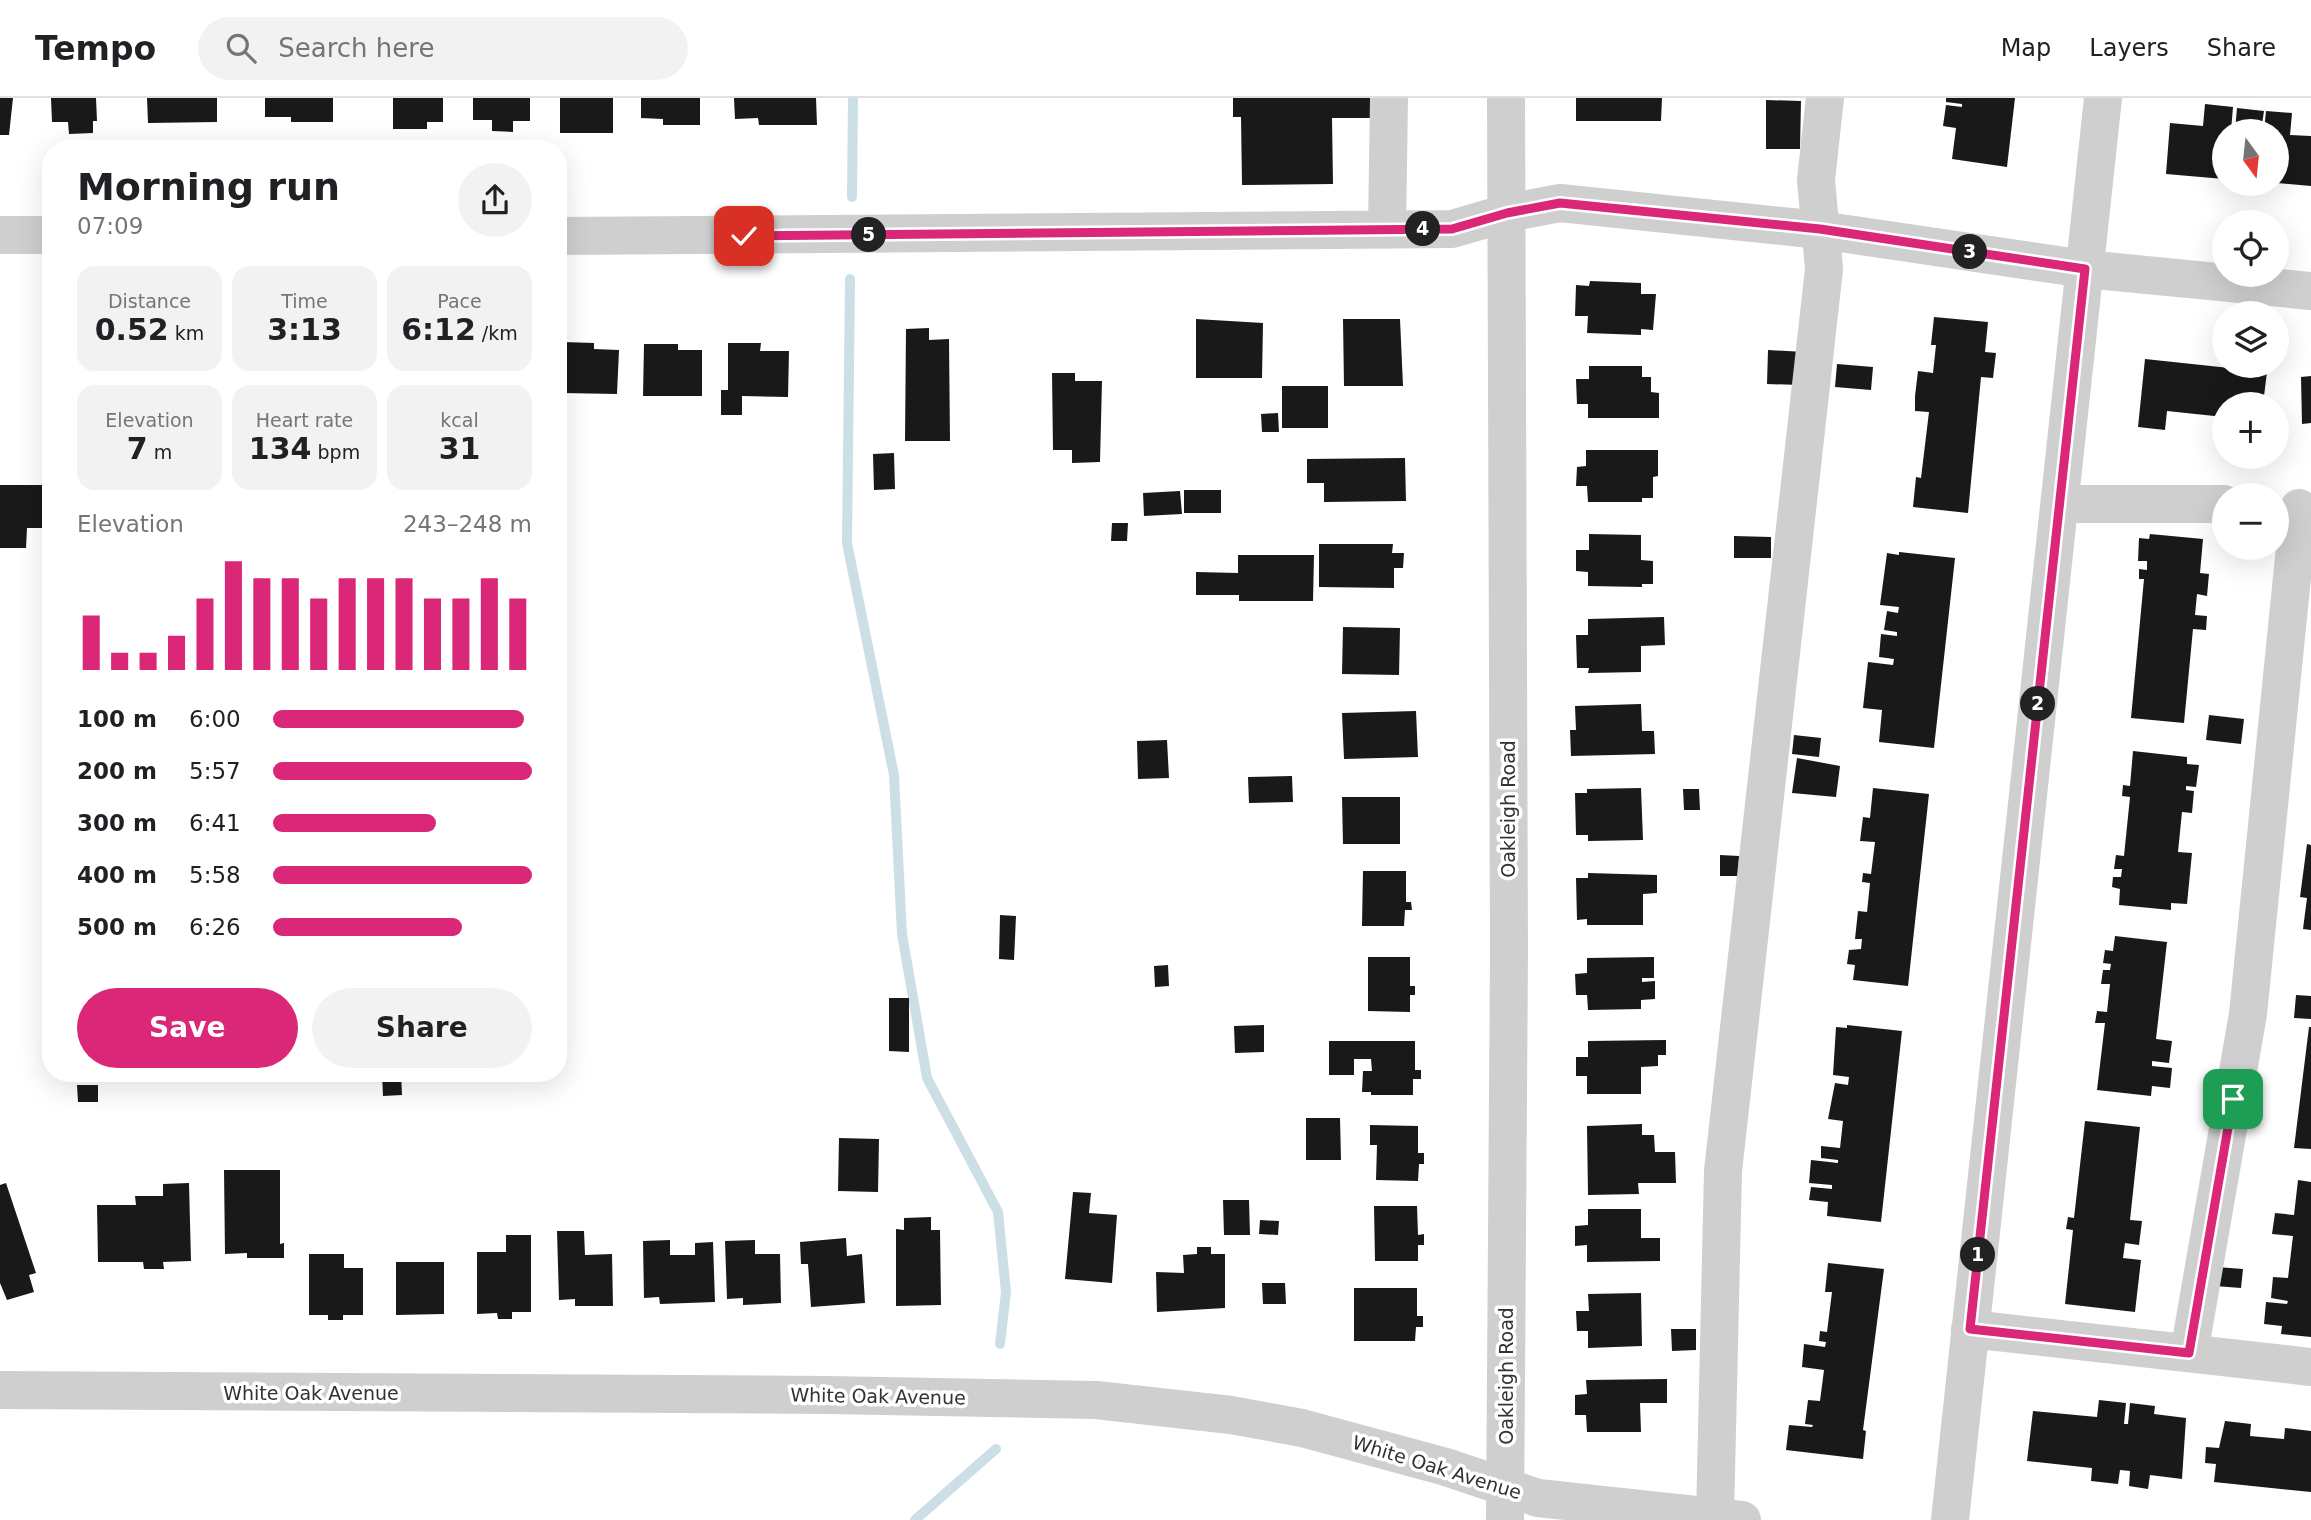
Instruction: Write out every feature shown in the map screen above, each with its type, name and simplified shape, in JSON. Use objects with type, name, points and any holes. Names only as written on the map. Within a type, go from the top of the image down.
[{"type":"street","points":[[1387,230],[1389,98]]},
{"type":"street","name":"Oakleigh Road","points":[[1505,1503],[1509,951],[1506,98]]},
{"type":"street","points":[[1728,1519],[1723,1171],[1824,269],[1816,180],[1825,98]]},
{"type":"street","points":[[1950,1520],[2104,98]]},
{"type":"street","points":[[567,236],[1452,229],[1507,213],[1560,203],[1820,229],[2085,269],[2311,291]]},
{"type":"street","points":[[0,235],[42,235]]},
{"type":"street","points":[[2060,504],[2212,504]]},
{"type":"street","points":[[2189,1353],[2248,1014],[2296,507]]},
{"type":"street","points":[[1970,1329],[2311,1367]]},
{"type":"street","name":"White Oak Avenue","points":[[0,1390],[828,1395],[1096,1400],[1207,1412],[1302,1428],[1505,1503],[1538,1498],[1728,1519]]},
{"type":"building","points":[[0,98],[13,98],[9,135],[0,135]]},
{"type":"building","points":[[51,98],[96,98],[97,121],[93,121],[93,133],[69,134],[68,122],[52,122]]},
{"type":"building","points":[[147,98],[217,98],[217,122],[148,123]]},
{"type":"building","points":[[265,98],[333,98],[333,122],[291,122],[291,117],[265,117]]},
{"type":"building","points":[[393,98],[443,98],[443,122],[427,122],[427,129],[393,129]]},
{"type":"building","points":[[473,98],[530,98],[530,121],[513,121],[513,132],[492,131],[492,120],[473,120]]},
{"type":"building","points":[[560,98],[613,98],[613,133],[560,133]]},
{"type":"building","points":[[641,98],[700,98],[700,125],[663,125],[663,119],[641,118]]},
{"type":"building","points":[[734,98],[816,98],[817,125],[759,125],[758,118],[735,119]]},
{"type":"building","points":[[1233,98],[1370,98],[1370,118],[1332,118],[1333,184],[1242,185],[1241,117],[1233,117]]},
{"type":"building","points":[[1576,98],[1662,98],[1661,121],[1576,121]]},
{"type":"building","points":[[1946,98],[2015,98],[2007,167],[1952,159],[1956,128],[1943,126],[1946,105],[1962,107],[1962,104],[1946,102]]},
{"type":"building","points":[[1766,100],[1801,101],[1800,149],[1766,149]]},
{"type":"building","points":[[2205,104],[2233,107],[2232,119],[2212,119],[2212,178],[2166,174],[2170,123],[2203,126]]},
{"type":"building","points":[[2237,108],[2264,111],[2263,119],[2236,119]]},
{"type":"building","points":[[2266,111],[2292,113],[2290,135],[2311,136],[2311,186],[2289,184],[2289,119],[2265,119]]},
{"type":"building","points":[[1590,281],[1641,283],[1641,294],[1656,294],[1653,330],[1641,329],[1641,335],[1587,333],[1588,316],[1575,316],[1576,285],[1589,286]]},
{"type":"building","points":[[1934,317],[1988,322],[1985,352],[1996,353],[1993,378],[1981,377],[1968,513],[1913,507],[1916,477],[1921,478],[1929,412],[1915,411],[1915,396],[1918,371],[1933,373],[1936,345],[1931,345]]},
{"type":"building","points":[[1196,319],[1263,323],[1262,378],[1196,378]]},
{"type":"building","points":[[1343,319],[1400,319],[1403,386],[1344,386]]},
{"type":"building","points":[[929,328],[929,340],[949,339],[950,441],[905,441],[906,329]]},
{"type":"building","points":[[567,342],[594,343],[594,349],[619,350],[617,394],[567,393]]},
{"type":"building","points":[[728,343],[761,343],[760,351],[789,351],[788,397],[742,396],[742,415],[721,415],[721,390],[728,390]]},
{"type":"building","points":[[644,344],[678,344],[678,350],[702,350],[702,396],[643,396]]},
{"type":"building","points":[[1768,350],[1805,352],[1801,385],[1767,384]]},
{"type":"building","points":[[2145,359],[2212,366],[2212,378],[2266,378],[2264,392],[2212,392],[2212,416],[2167,411],[2165,430],[2138,427]]},
{"type":"building","points":[[1837,364],[1873,367],[1871,390],[1835,387]]},
{"type":"building","points":[[1589,366],[1642,366],[1642,377],[1651,377],[1651,392],[1659,393],[1659,418],[1588,418],[1588,404],[1577,404],[1576,379],[1589,379]]},
{"type":"building","points":[[1052,373],[1075,373],[1075,381],[1102,381],[1100,462],[1072,463],[1072,450],[1053,450]]},
{"type":"building","points":[[2311,376],[2311,423],[2302,424],[2301,377]]},
{"type":"building","points":[[1282,386],[1328,386],[1328,428],[1282,428]]},
{"type":"building","points":[[1278,413],[1279,432],[1262,432],[1261,414]]},
{"type":"building","points":[[1586,450],[1658,450],[1658,476],[1653,477],[1653,498],[1642,498],[1642,502],[1588,502],[1587,486],[1576,486],[1577,467],[1586,466]]},
{"type":"building","points":[[894,453],[895,489],[874,490],[873,454]]},
{"type":"building","points":[[1405,458],[1406,501],[1324,502],[1324,483],[1307,483],[1307,459]]},
{"type":"building","points":[[0,485],[42,485],[42,528],[27,528],[26,548],[0,548]]},
{"type":"building","points":[[1184,490],[1221,490],[1221,513],[1184,513]]},
{"type":"building","points":[[1180,491],[1182,514],[1144,516],[1143,493]]},
{"type":"building","points":[[1112,523],[1128,523],[1127,541],[1111,541]]},
{"type":"building","points":[[1589,534],[1641,535],[1641,560],[1653,561],[1653,584],[1642,584],[1642,587],[1588,586],[1588,572],[1576,571],[1576,550],[1589,550]]},
{"type":"building","points":[[2150,534],[2203,539],[2200,573],[2209,574],[2207,596],[2197,594],[2195,615],[2207,616],[2206,630],[2193,629],[2184,723],[2131,718],[2144,579],[2139,579],[2139,569],[2147,570],[2147,561],[2138,561],[2139,538],[2149,539]]},
{"type":"building","points":[[1734,536],[1771,537],[1771,558],[1734,558]]},
{"type":"building","points":[[1319,544],[1393,544],[1392,553],[1404,553],[1403,568],[1394,568],[1394,588],[1319,587]]},
{"type":"building","points":[[1899,552],[1955,558],[1934,748],[1879,742],[1882,710],[1863,708],[1868,662],[1893,665],[1894,659],[1879,657],[1881,634],[1897,636],[1897,632],[1884,630],[1887,611],[1898,613],[1899,607],[1880,605],[1887,553],[1899,555]]},
{"type":"building","points":[[1238,555],[1314,555],[1313,601],[1239,601],[1239,595],[1196,595],[1196,572],[1238,573]]},
{"type":"building","points":[[1664,617],[1665,645],[1641,646],[1641,672],[1588,673],[1589,668],[1577,668],[1576,635],[1588,635],[1588,619]]},
{"type":"building","points":[[1343,627],[1400,628],[1399,675],[1342,674]]},
{"type":"building","points":[[1641,704],[1642,731],[1654,731],[1655,754],[1571,756],[1570,730],[1576,730],[1575,706]]},
{"type":"building","points":[[1416,711],[1418,757],[1344,759],[1342,713]]},
{"type":"building","points":[[2209,715],[2244,719],[2241,744],[2206,740]]},
{"type":"building","points":[[1794,735],[1821,738],[1819,757],[1792,754]]},
{"type":"building","points":[[1167,740],[1169,778],[1138,779],[1137,741]]},
{"type":"building","points":[[2133,751],[2187,757],[2187,764],[2199,765],[2196,787],[2186,786],[2186,790],[2194,791],[2192,813],[2182,812],[2178,852],[2192,853],[2187,904],[2171,903],[2171,910],[2119,905],[2120,889],[2112,887],[2113,877],[2121,877],[2122,869],[2114,869],[2116,855],[2124,856],[2130,797],[2122,796],[2123,785],[2130,786]]},
{"type":"building","points":[[1797,758],[1840,766],[1836,797],[1792,793]]},
{"type":"building","points":[[1292,776],[1293,802],[1249,803],[1248,777]]},
{"type":"building","points":[[1641,788],[1643,840],[1588,841],[1588,835],[1576,835],[1575,793],[1587,793],[1587,789]]},
{"type":"building","points":[[1873,788],[1929,794],[1908,986],[1853,980],[1855,965],[1847,964],[1849,950],[1861,949],[1862,939],[1855,939],[1858,911],[1867,912],[1870,883],[1862,882],[1863,873],[1871,874],[1875,842],[1860,841],[1863,817],[1870,818]]},
{"type":"building","points":[[1683,789],[1699,789],[1700,810],[1684,810]]},
{"type":"building","points":[[1342,797],[1400,797],[1400,844],[1343,844]]},
{"type":"building","points":[[2307,844],[2311,845],[2311,930],[2303,929],[2307,898],[2300,897]]},
{"type":"building","points":[[1720,855],[1739,856],[1738,876],[1720,876]]},
{"type":"building","points":[[1363,871],[1406,871],[1406,902],[1411,902],[1412,910],[1405,910],[1404,926],[1362,926]]},
{"type":"building","points":[[1588,873],[1657,875],[1657,893],[1643,894],[1643,925],[1587,925],[1587,919],[1577,920],[1576,878],[1588,878]]},
{"type":"building","points":[[1000,915],[1016,916],[1014,960],[999,959]]},
{"type":"building","points":[[2115,936],[2167,942],[2156,1039],[2172,1041],[2169,1063],[2152,1061],[2152,1066],[2172,1068],[2170,1088],[2152,1086],[2151,1096],[2097,1090],[2105,1023],[2095,1023],[2097,1011],[2107,1012],[2110,984],[2101,984],[2103,970],[2110,970],[2111,964],[2103,963],[2105,950],[2113,951]]},
{"type":"building","points":[[1368,957],[1410,957],[1410,986],[1415,986],[1415,995],[1410,995],[1410,1012],[1368,1011]]},
{"type":"building","points":[[1654,957],[1654,978],[1642,978],[1642,982],[1655,981],[1655,999],[1641,1000],[1641,1009],[1588,1010],[1587,995],[1576,995],[1575,974],[1587,973],[1587,958]]},
{"type":"building","points":[[1168,965],[1169,986],[1155,987],[1154,966]]},
{"type":"building","points":[[2296,995],[2311,996],[2311,1019],[2294,1018]]},
{"type":"building","points":[[889,998],[909,998],[909,1052],[889,1051]]},
{"type":"building","points":[[1264,1025],[1264,1052],[1235,1053],[1234,1026]]},
{"type":"building","points":[[1847,1025],[1902,1031],[1881,1222],[1827,1216],[1828,1202],[1809,1200],[1811,1187],[1832,1189],[1832,1185],[1809,1183],[1811,1160],[1838,1163],[1838,1160],[1821,1158],[1821,1146],[1840,1148],[1843,1121],[1828,1119],[1835,1083],[1848,1085],[1849,1077],[1833,1075],[1836,1027],[1847,1028]]},
{"type":"building","points":[[2311,1027],[2311,1149],[2294,1148]]},
{"type":"building","points":[[1666,1040],[1666,1055],[1658,1055],[1658,1066],[1641,1067],[1641,1094],[1587,1094],[1587,1076],[1576,1076],[1576,1057],[1588,1057],[1588,1041]]},
{"type":"building","points":[[1329,1041],[1415,1041],[1415,1070],[1421,1070],[1421,1079],[1413,1079],[1413,1095],[1371,1095],[1371,1092],[1362,1092],[1363,1071],[1372,1071],[1371,1059],[1354,1059],[1354,1075],[1329,1075]]},
{"type":"building","points":[[382,1082],[401,1082],[402,1095],[383,1096]]},
{"type":"building","points":[[77,1085],[98,1085],[98,1102],[78,1102]]},
{"type":"building","points":[[1306,1118],[1340,1118],[1341,1160],[1306,1160]]},
{"type":"building","points":[[2085,1121],[2140,1127],[2130,1220],[2142,1221],[2139,1245],[2125,1243],[2123,1258],[2141,1260],[2135,1312],[2065,1304],[2073,1230],[2066,1229],[2068,1217],[2074,1218]]},
{"type":"building","points":[[1642,1124],[1642,1135],[1654,1135],[1655,1152],[1675,1152],[1676,1183],[1638,1183],[1639,1194],[1588,1195],[1587,1126]]},
{"type":"building","points":[[1370,1125],[1418,1126],[1418,1153],[1424,1153],[1424,1164],[1419,1164],[1418,1181],[1376,1180],[1377,1145],[1370,1145]]},
{"type":"building","points":[[839,1138],[879,1139],[878,1192],[838,1191]]},
{"type":"building","points":[[224,1170],[280,1170],[280,1244],[284,1243],[284,1258],[247,1258],[247,1253],[225,1254]]},
{"type":"building","points":[[2298,1180],[2311,1182],[2311,1337],[2281,1334],[2282,1326],[2264,1324],[2266,1302],[2287,1304],[2288,1301],[2271,1298],[2273,1277],[2288,1278],[2293,1236],[2272,1234],[2275,1213],[2294,1215]]},
{"type":"building","points":[[6,1183],[36,1273],[29,1275],[34,1292],[7,1300],[0,1283],[0,1185]]},
{"type":"building","points":[[189,1183],[191,1261],[163,1262],[164,1269],[144,1269],[143,1262],[98,1262],[97,1205],[136,1205],[135,1196],[163,1196],[163,1184]]},
{"type":"building","points":[[1073,1192],[1091,1193],[1089,1213],[1117,1215],[1112,1283],[1065,1279]]},
{"type":"building","points":[[1223,1200],[1249,1200],[1250,1235],[1224,1235]]},
{"type":"building","points":[[1374,1206],[1417,1206],[1418,1235],[1424,1234],[1424,1245],[1418,1245],[1418,1261],[1375,1261]]},
{"type":"building","points":[[1588,1209],[1641,1209],[1641,1238],[1660,1238],[1660,1261],[1587,1262],[1587,1245],[1575,1246],[1575,1226],[1588,1225]]},
{"type":"building","points":[[931,1217],[931,1230],[940,1230],[941,1305],[896,1306],[896,1229],[904,1230],[904,1218]]},
{"type":"building","points":[[1260,1220],[1279,1221],[1278,1235],[1259,1234]]},
{"type":"building","points":[[557,1231],[584,1231],[585,1255],[612,1254],[613,1306],[575,1306],[575,1299],[559,1300]]},
{"type":"building","points":[[506,1235],[531,1235],[531,1312],[512,1312],[512,1319],[498,1319],[497,1313],[477,1314],[477,1252],[506,1252]]},
{"type":"building","points":[[846,1238],[847,1256],[862,1254],[865,1303],[811,1307],[808,1264],[801,1264],[800,1242]]},
{"type":"building","points":[[670,1240],[670,1255],[695,1255],[695,1243],[713,1242],[715,1302],[660,1304],[659,1297],[644,1298],[643,1241]]},
{"type":"building","points":[[755,1240],[755,1254],[780,1254],[781,1303],[743,1305],[743,1298],[727,1299],[725,1241]]},
{"type":"building","points":[[1197,1247],[1211,1247],[1211,1254],[1225,1254],[1225,1308],[1157,1312],[1156,1272],[1184,1273],[1183,1255],[1197,1254]]},
{"type":"building","points":[[309,1254],[344,1254],[344,1268],[363,1268],[363,1315],[343,1315],[343,1320],[328,1320],[328,1315],[309,1315]]},
{"type":"building","points":[[396,1262],[444,1262],[444,1314],[396,1315]]},
{"type":"building","points":[[1828,1263],[1884,1269],[1863,1430],[1866,1431],[1863,1459],[1786,1450],[1789,1425],[1812,1427],[1813,1425],[1805,1424],[1808,1400],[1820,1401],[1824,1370],[1802,1367],[1804,1344],[1825,1347],[1826,1342],[1819,1341],[1820,1331],[1827,1332],[1832,1292],[1825,1292]]},
{"type":"building","points":[[2217,1267],[2243,1269],[2241,1288],[2215,1286]]},
{"type":"building","points":[[1262,1283],[1285,1283],[1286,1304],[1263,1304]]},
{"type":"building","points":[[1354,1288],[1417,1288],[1417,1316],[1423,1316],[1423,1327],[1416,1327],[1415,1341],[1354,1341]]},
{"type":"building","points":[[1641,1293],[1642,1346],[1588,1348],[1588,1331],[1577,1331],[1576,1311],[1589,1311],[1588,1294]]},
{"type":"building","points":[[1671,1329],[1696,1329],[1696,1350],[1672,1351]]},
{"type":"building","points":[[1667,1379],[1667,1403],[1640,1403],[1641,1432],[1587,1432],[1586,1415],[1575,1415],[1575,1395],[1587,1394],[1586,1380]]},
{"type":"building","points":[[2099,1400],[2126,1403],[2124,1424],[2128,1424],[2130,1403],[2155,1406],[2154,1414],[2186,1418],[2182,1479],[2150,1475],[2148,1489],[2129,1486],[2130,1471],[2120,1470],[2118,1484],[2091,1481],[2092,1468],[2027,1461],[2033,1411],[2097,1417]]},
{"type":"building","points":[[2225,1421],[2251,1424],[2250,1436],[2284,1439],[2285,1428],[2311,1431],[2311,1492],[2214,1482],[2216,1464],[2205,1463],[2206,1447],[2219,1448]]},
{"type":"waterway","points":[[852,197],[853,98]]},
{"type":"waterway","points":[[850,279],[847,543],[894,775],[902,934],[927,1078],[998,1212],[1006,1292],[1000,1344]]},
{"type":"waterway","points":[[915,1520],[996,1449]]},
{"type":"route","points":[[744,236],[1452,229],[1507,213],[1560,203],[1820,229],[2085,269],[1970,1329],[2189,1353],[2233,1099]]}]
